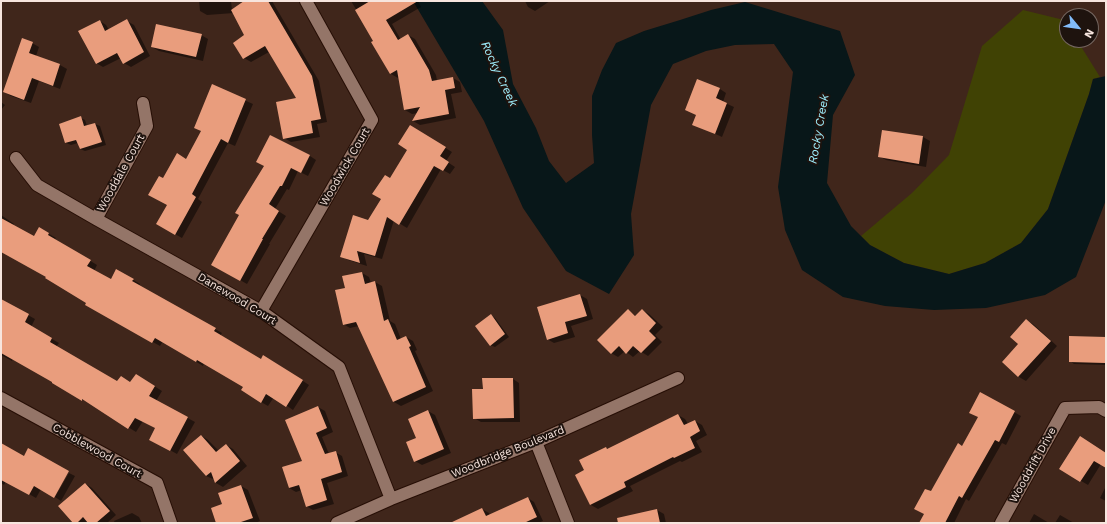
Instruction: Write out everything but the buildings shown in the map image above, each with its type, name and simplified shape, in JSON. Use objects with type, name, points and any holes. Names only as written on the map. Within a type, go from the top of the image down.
[{"type":"street","name":"Woodwick Court","points":[[261,311],[372,120],[306,1]]},
{"type":"street","name":"Wooddale Court","points":[[96,219],[147,126],[143,103]]},
{"type":"street","name":"Danewood Court","points":[[16,158],[37,185],[261,311],[339,367],[390,499]]},
{"type":"street","name":"Woodbridge Boulevard","points":[[337,523],[390,499],[536,442],[678,378]]},
{"type":"street","name":"Cobblewood Court","points":[[1,398],[157,483],[171,523]]},
{"type":"street","name":"Wooddrift Drive","points":[[1001,523],[1065,408],[1099,407],[1106,411]]},
{"type":"street","points":[[536,442],[568,523]]},
{"type":"shaded area","points":[[1023,10],[1059,19],[1059,48],[1082,48],[1100,77],[1093,79],[1048,209],[1021,243],[985,263],[949,274],[904,263],[870,245],[861,236],[912,193],[949,155],[982,46]]},
{"type":"water","name":"Rocky Creek","points":[[413,1],[482,1],[503,30],[513,84],[536,128],[549,161],[566,183],[594,163],[592,96],[602,70],[616,43],[644,31],[711,10],[745,2],[840,31],[855,75],[833,115],[827,183],[851,226],[870,245],[904,263],[949,274],[985,263],[1021,243],[1048,209],[1093,79],[1106,76],[1106,200],[1076,277],[1045,295],[986,308],[934,310],[885,306],[843,297],[802,270],[785,230],[778,187],[793,72],[774,44],[735,45],[706,51],[673,64],[651,105],[631,214],[634,255],[609,294],[566,271],[523,208],[484,121]]}]
